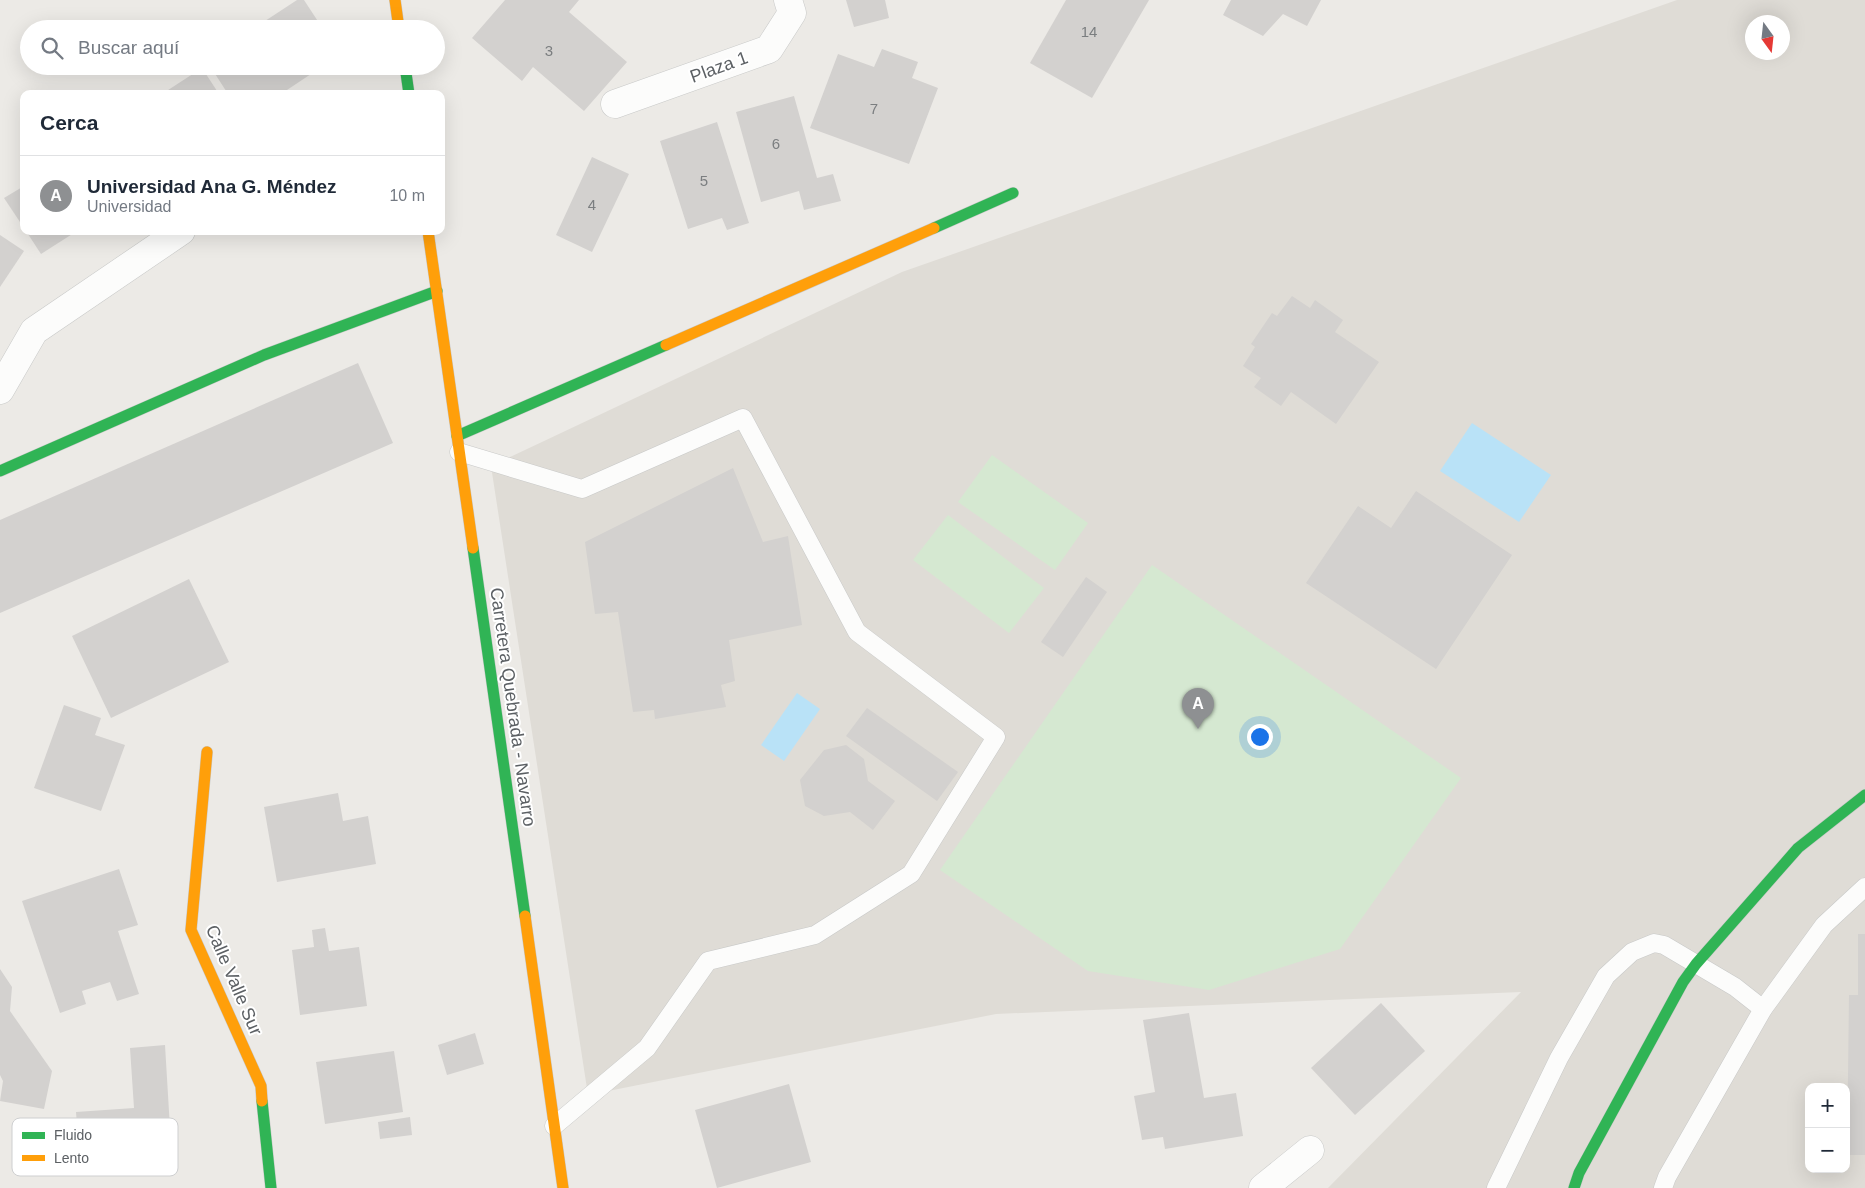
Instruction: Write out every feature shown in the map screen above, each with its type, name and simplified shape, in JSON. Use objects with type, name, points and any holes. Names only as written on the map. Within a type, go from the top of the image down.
[{"type":"street","points":[[395,0],[398,20]]},
{"type":"street","name":"Plaza 1","points":[[615,104],[770,49],[792,13],[788,0]]},
{"type":"street","points":[[406,75],[408,90]]},
{"type":"street","points":[[458,444],[1013,193]]},
{"type":"street","points":[[0,390],[34,331],[175,235]]},
{"type":"street","name":"Carretera Quebrada - Navarro","points":[[429,235],[563,1188]]},
{"type":"street","points":[[0,472],[264,354],[437,291]]},
{"type":"street","name":"Calle Valle Sur","points":[[207,752],[191,930],[261,1086],[271,1188]]},
{"type":"street","points":[[1574,1188],[1579,1173],[1678,990],[1696,964],[1798,848],[1865,795]]},
{"type":"street","points":[[1264,1188],[1310,1150]]},
{"type":"lane","points":[[458,444],[582,489],[743,418],[857,632],[996,737],[911,874],[815,935],[708,961],[647,1048],[554,1126]]},
{"type":"lane","points":[[1663,1188],[1667,1177],[1763,1009],[1824,925],[1865,887]]},
{"type":"lane","points":[[1496,1188],[1559,1058],[1606,976],[1632,952],[1654,943],[1664,946],[1735,987],[1763,1009]]},
{"type":"shaded area","points":[[1677,0],[1865,0],[1865,1188],[1328,1188],[1521,992],[996,1014],[588,1095],[491,466],[902,272]]},
{"type":"green space","points":[[992,455],[1088,523],[1055,570],[958,502]]},
{"type":"green space","points":[[948,515],[1044,588],[1009,633],[913,560]]},
{"type":"green space","points":[[1152,565],[1461,778],[1340,949],[1209,990],[1088,971],[940,870]]},
{"type":"water","points":[[1472,423],[1551,475],[1519,522],[1440,471]]},
{"type":"water","points":[[797,693],[820,709],[784,761],[761,745]]},
{"type":"building","points":[[297,0],[304,0],[317,20],[267,20]]},
{"type":"building","points":[[505,0],[579,0],[569,12],[627,62],[584,111],[533,67],[522,81],[472,38]]},
{"type":"building","points":[[846,0],[885,0],[889,18],[854,27]]},
{"type":"building","points":[[1066,0],[1149,0],[1092,98],[1030,63]]},
{"type":"building","points":[[1231,0],[1321,0],[1307,26],[1283,14],[1263,36],[1223,15]]},
{"type":"building","points":[[882,49],[918,62],[912,78],[938,88],[909,164],[810,128],[838,54],[874,67]]},
{"type":"building","points":[[191,75],[207,75],[216,90],[168,90]]},
{"type":"building","points":[[216,75],[310,75],[287,90],[225,90]]},
{"type":"building","points":[[794,96],[817,178],[833,174],[841,201],[804,210],[799,191],[761,202],[736,112]]},
{"type":"building","points":[[717,122],[749,223],[727,230],[722,218],[688,229],[660,141]]},
{"type":"building","points":[[592,157],[629,174],[592,252],[556,235]]},
{"type":"building","points":[[20,188],[20,222],[4,198]]},
{"type":"building","points":[[0,235],[24,251],[0,287]]},
{"type":"building","points":[[29,235],[71,235],[41,254]]},
{"type":"building","points":[[1292,296],[1310,308],[1315,300],[1343,320],[1335,332],[1379,362],[1336,424],[1291,392],[1281,406],[1254,387],[1261,378],[1243,366],[1255,347],[1251,344],[1272,313],[1277,316]]},
{"type":"building","points":[[358,363],[393,443],[0,613],[0,520]]},
{"type":"building","points":[[733,468],[763,542],[788,536],[802,625],[729,640],[735,681],[721,685],[726,707],[655,719],[654,710],[633,712],[618,612],[595,614],[585,542]]},
{"type":"building","points":[[1416,491],[1512,555],[1436,669],[1306,583],[1358,506],[1391,528]]},
{"type":"building","points":[[1086,577],[1107,592],[1063,657],[1041,642]]},
{"type":"building","points":[[189,579],[229,662],[111,718],[72,636]]},
{"type":"building","points":[[64,705],[101,718],[95,735],[125,745],[101,811],[34,788]]},
{"type":"building","points":[[867,708],[958,772],[937,801],[846,736]]},
{"type":"building","points":[[846,745],[864,759],[868,781],[895,801],[873,830],[850,812],[824,816],[805,806],[800,780],[824,750]]},
{"type":"building","points":[[338,793],[343,821],[368,816],[376,864],[277,882],[264,807]]},
{"type":"building","points":[[119,869],[138,925],[118,931],[139,994],[117,1001],[110,982],[82,991],[86,1004],[60,1013],[22,901]]},
{"type":"building","points":[[325,928],[329,951],[359,947],[367,1006],[300,1015],[292,950],[314,947],[312,930]]},
{"type":"building","points":[[1858,934],[1865,934],[1865,1155],[1850,1155],[1850,1083],[1848,1083],[1849,995],[1858,995]]},
{"type":"building","points":[[0,969],[12,987],[10,1011],[52,1071],[44,1109],[0,1101],[3,1081],[0,1075]]},
{"type":"building","points":[[1381,1003],[1425,1051],[1355,1115],[1311,1068]]},
{"type":"building","points":[[1189,1013],[1204,1098],[1236,1093],[1243,1136],[1165,1149],[1163,1137],[1142,1140],[1134,1096],[1155,1092],[1143,1020]]},
{"type":"building","points":[[475,1033],[484,1064],[447,1075],[438,1045]]},
{"type":"building","points":[[165,1045],[169,1118],[76,1118],[76,1112],[134,1108],[130,1048]]},
{"type":"building","points":[[394,1051],[403,1112],[325,1124],[316,1062]]},
{"type":"building","points":[[789,1084],[811,1162],[717,1188],[695,1110]]},
{"type":"building","points":[[410,1117],[412,1135],[380,1139],[378,1122]]},
{"type":"traffic: fast","points":[[406,75],[408,90]]},
{"type":"traffic: fast","points":[[934,228],[1013,193]]},
{"type":"traffic: fast","points":[[0,471],[264,355],[437,291]]},
{"type":"traffic: fast","points":[[457,436],[666,345]]},
{"type":"traffic: fast","points":[[473,548],[525,916]]},
{"type":"traffic: fast","points":[[1574,1188],[1579,1173],[1683,982],[1696,964],[1798,848],[1865,795]]},
{"type":"traffic: fast","points":[[262,1101],[271,1188]]},
{"type":"traffic: slow","points":[[395,0],[398,20]]},
{"type":"traffic: slow","points":[[666,345],[934,228]]},
{"type":"traffic: slow","points":[[429,235],[473,548]]},
{"type":"traffic: slow","points":[[207,752],[191,930],[261,1086],[262,1101]]},
{"type":"traffic: slow","points":[[525,916],[563,1188]]},
{"type":"place","name":"Universidad Ana G. Méndez","points":[[1198,729]]}]
